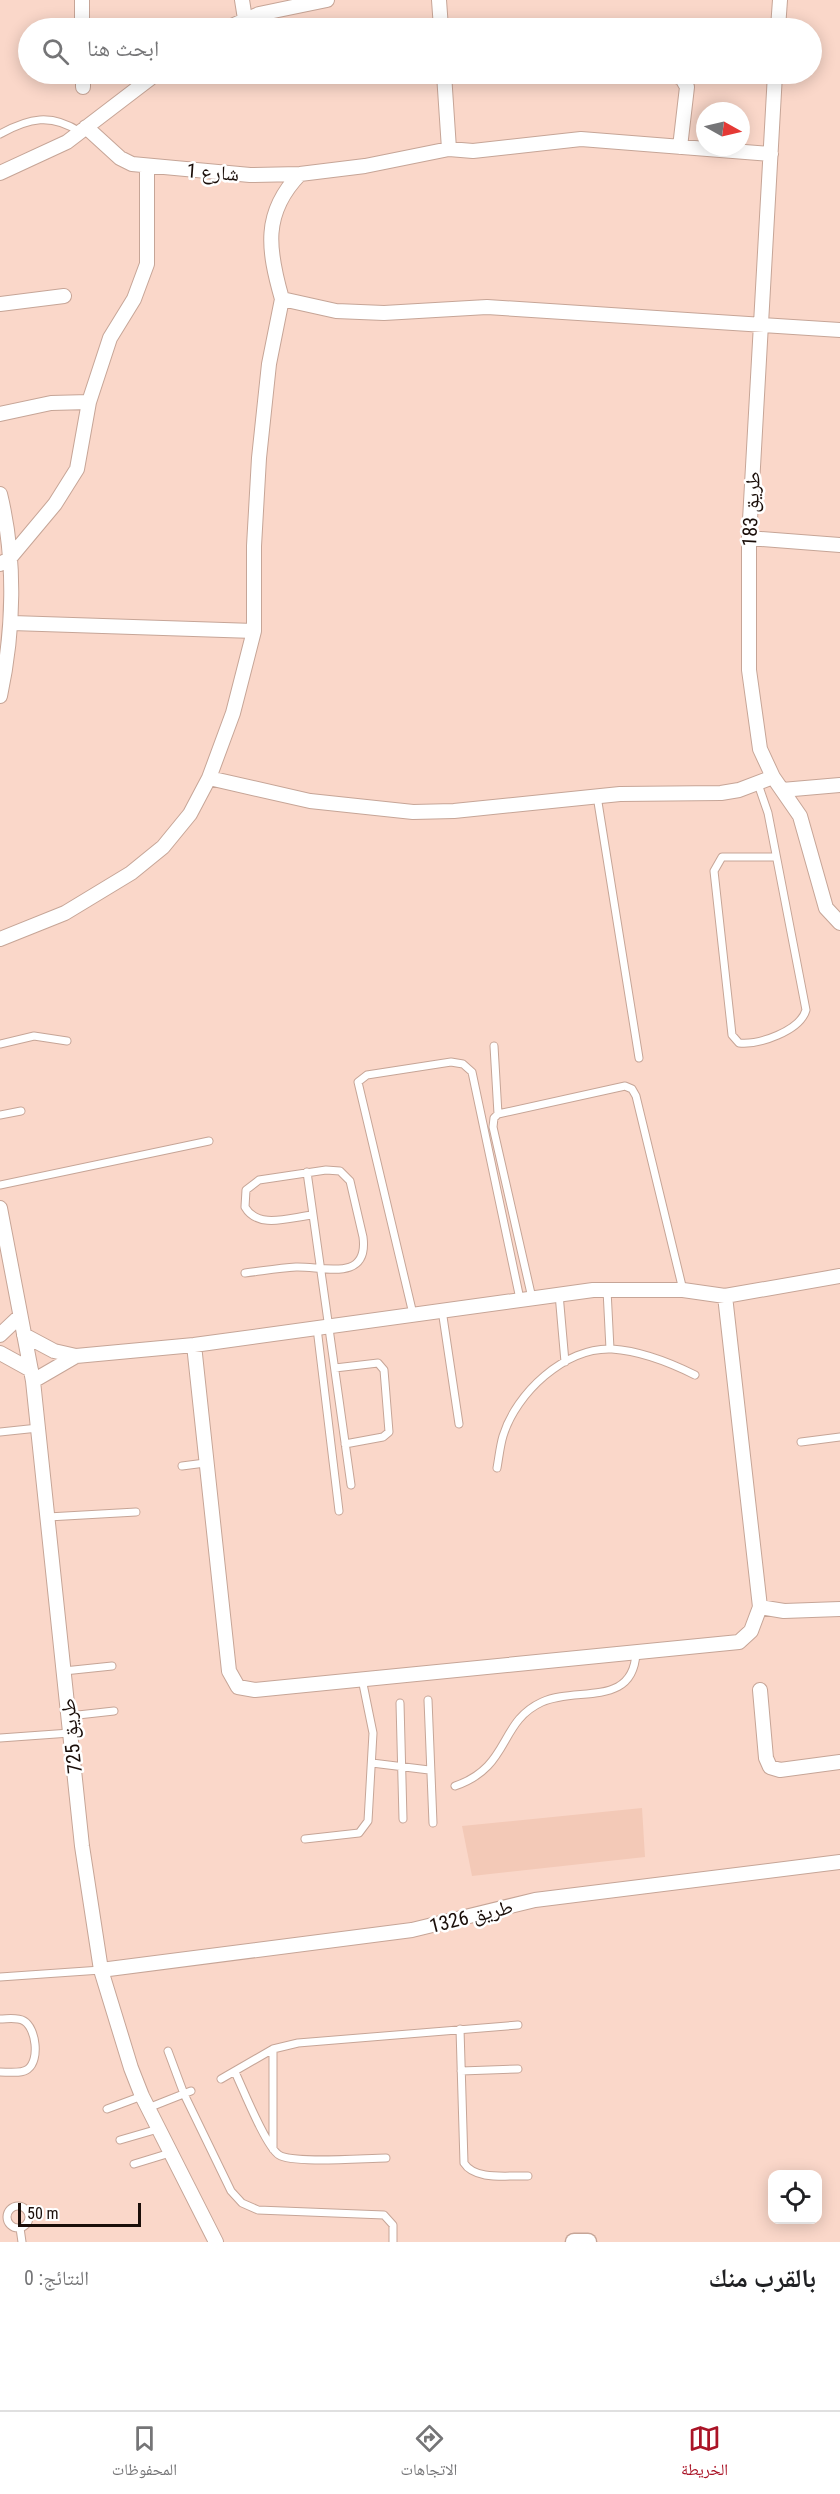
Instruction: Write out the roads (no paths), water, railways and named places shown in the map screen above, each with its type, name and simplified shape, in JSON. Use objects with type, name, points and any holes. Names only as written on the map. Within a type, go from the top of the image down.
[{"type":"street","points":[[82,0],[82,18]]},
{"type":"street","points":[[242,0],[245,18]]},
{"type":"street","points":[[248,18],[274,10],[327,0]]},
{"type":"street","points":[[439,0],[440,18]]},
{"type":"street","points":[[779,18],[780,0]]},
{"type":"street","points":[[0,172],[58,147],[143,84]]},
{"type":"street","points":[[445,84],[448,149]]},
{"type":"street","points":[[680,147],[687,87],[685,84]]},
{"type":"street","name":"طريق 183","points":[[774,84],[748,538],[748,620],[752,706],[760,749],[773,777],[800,816],[826,908],[840,923]]},
{"type":"street","name":"شارع 1","points":[[83,129],[120,158],[147,168],[250,175],[300,174],[365,166],[448,149],[473,151],[581,140],[771,154]]},
{"type":"street","points":[[4,562],[55,504],[77,469],[89,402],[110,338],[134,299],[147,264],[147,168]]},
{"type":"street","points":[[0,939],[65,913],[131,873],[163,847],[190,814],[209,778],[233,713],[254,631],[254,546],[259,458],[269,364],[282,299],[272,258],[271,228],[281,198],[300,174]]},
{"type":"street","points":[[0,304],[64,296]]},
{"type":"street","points":[[282,299],[336,311],[372,313],[487,307],[762,323],[840,330]]},
{"type":"street","points":[[0,414],[51,403],[89,402]]},
{"type":"street","points":[[0,494],[4,562],[12,623],[0,696]]},
{"type":"street","points":[[748,538],[840,545]]},
{"type":"street","points":[[12,623],[254,631]]},
{"type":"street","points":[[209,778],[310,801],[413,813],[597,796],[721,793],[758,784],[773,777]]},
{"type":"street","points":[[782,790],[840,785]]},
{"type":"street","name":"طريق 725","points":[[0,1208],[32,1376],[82,1846],[101,1970],[130,2068],[158,2129],[216,2242]]},
{"type":"street","points":[[0,1353],[32,1376],[75,1356],[194,1345],[559,1294],[607,1290],[683,1290],[725,1296],[840,1276]]},
{"type":"street","points":[[194,1345],[205,1463],[232,1680],[246,1690],[739,1642],[751,1631],[760,1607],[725,1296]]},
{"type":"street","points":[[0,1335],[20,1316]]},
{"type":"street","points":[[24,1335],[43,1347],[75,1356]]},
{"type":"street","points":[[760,1607],[784,1611],[840,1609]]},
{"type":"street","points":[[760,1690],[766,1758],[770,1767],[780,1770],[840,1762]]},
{"type":"street","name":"طريق 1326","points":[[101,1970],[412,1930],[535,1900],[840,1862]]},
{"type":"street","points":[[574,2242],[588,2242]]},
{"type":"lane","points":[[0,134],[36,118],[52,118],[83,129]]},
{"type":"lane","points":[[758,784],[768,813],[806,1010],[804,1017],[794,1027],[752,1043],[739,1043],[732,1035],[714,871],[722,857],[776,857]]},
{"type":"lane","points":[[597,796],[639,1058]]},
{"type":"lane","points":[[0,1044],[34,1036],[67,1041]]},
{"type":"lane","points":[[494,1046],[498,1114]]},
{"type":"lane","points":[[413,1314],[358,1082],[367,1075],[451,1062],[463,1064],[472,1072],[526,1299]]},
{"type":"lane","points":[[526,1299],[493,1127],[494,1118],[498,1114],[621,1087],[633,1089],[683,1290]]},
{"type":"lane","points":[[0,1115],[21,1111]]},
{"type":"lane","points":[[0,1185],[209,1141]]},
{"type":"lane","points":[[245,1273],[296,1267],[337,1270],[352,1266],[358,1260],[364,1245],[352,1188],[345,1175],[333,1169],[259,1180],[251,1184],[244,1199],[245,1207],[256,1219],[265,1221],[314,1215]]},
{"type":"lane","points":[[307,1172],[321,1270],[323,1327],[339,1511]]},
{"type":"lane","points":[[607,1290],[610,1349]]},
{"type":"lane","points":[[559,1294],[566,1362]]},
{"type":"lane","points":[[442,1310],[459,1424]]},
{"type":"lane","points":[[323,1327],[335,1368],[351,1485]]},
{"type":"lane","points":[[497,1468],[503,1435],[517,1406],[538,1381],[566,1362],[588,1353],[610,1349],[641,1353],[695,1375]]},
{"type":"lane","points":[[335,1368],[378,1363],[384,1370],[390,1432],[383,1437],[345,1444]]},
{"type":"lane","points":[[0,1432],[38,1428]]},
{"type":"lane","points":[[801,1442],[840,1437]]},
{"type":"lane","points":[[182,1466],[205,1463]]},
{"type":"lane","points":[[48,1517],[136,1512]]},
{"type":"lane","points":[[455,1786],[480,1775],[490,1766],[513,1726],[532,1707],[545,1700],[607,1691],[622,1686],[634,1671],[636,1653]]},
{"type":"lane","points":[[64,1671],[112,1666]]},
{"type":"lane","points":[[305,1839],[355,1833],[365,1828],[369,1814],[373,1733],[362,1679]]},
{"type":"lane","points":[[428,1700],[431,1742],[429,1770],[433,1823]]},
{"type":"lane","points":[[400,1703],[403,1819]]},
{"type":"lane","points":[[69,1716],[114,1711]]},
{"type":"lane","points":[[0,1738],[70,1733]]},
{"type":"lane","points":[[372,1763],[429,1770]]},
{"type":"lane","points":[[0,1977],[101,1970]]},
{"type":"lane","points":[[0,2019],[20,2019],[27,2022],[33,2035],[35,2056],[28,2069],[0,2072]]},
{"type":"lane","points":[[221,2079],[273,2049],[298,2043],[518,2025]]},
{"type":"lane","points":[[460,2029],[463,2157],[467,2169],[478,2174],[528,2176]]},
{"type":"lane","points":[[273,2049],[273,2150]]},
{"type":"lane","points":[[168,2051],[231,2191],[242,2204],[267,2210],[384,2215],[393,2225],[393,2242]]},
{"type":"lane","points":[[460,2071],[518,2069]]},
{"type":"lane","points":[[235,2072],[273,2150],[287,2158],[386,2158]]},
{"type":"lane","points":[[107,2109],[187,2092]]},
{"type":"lane","points":[[120,2140],[158,2129]]},
{"type":"lane","points":[[134,2164],[170,2153]]},
{"type":"lane","points":[[20,2228],[22,2242]]}]
